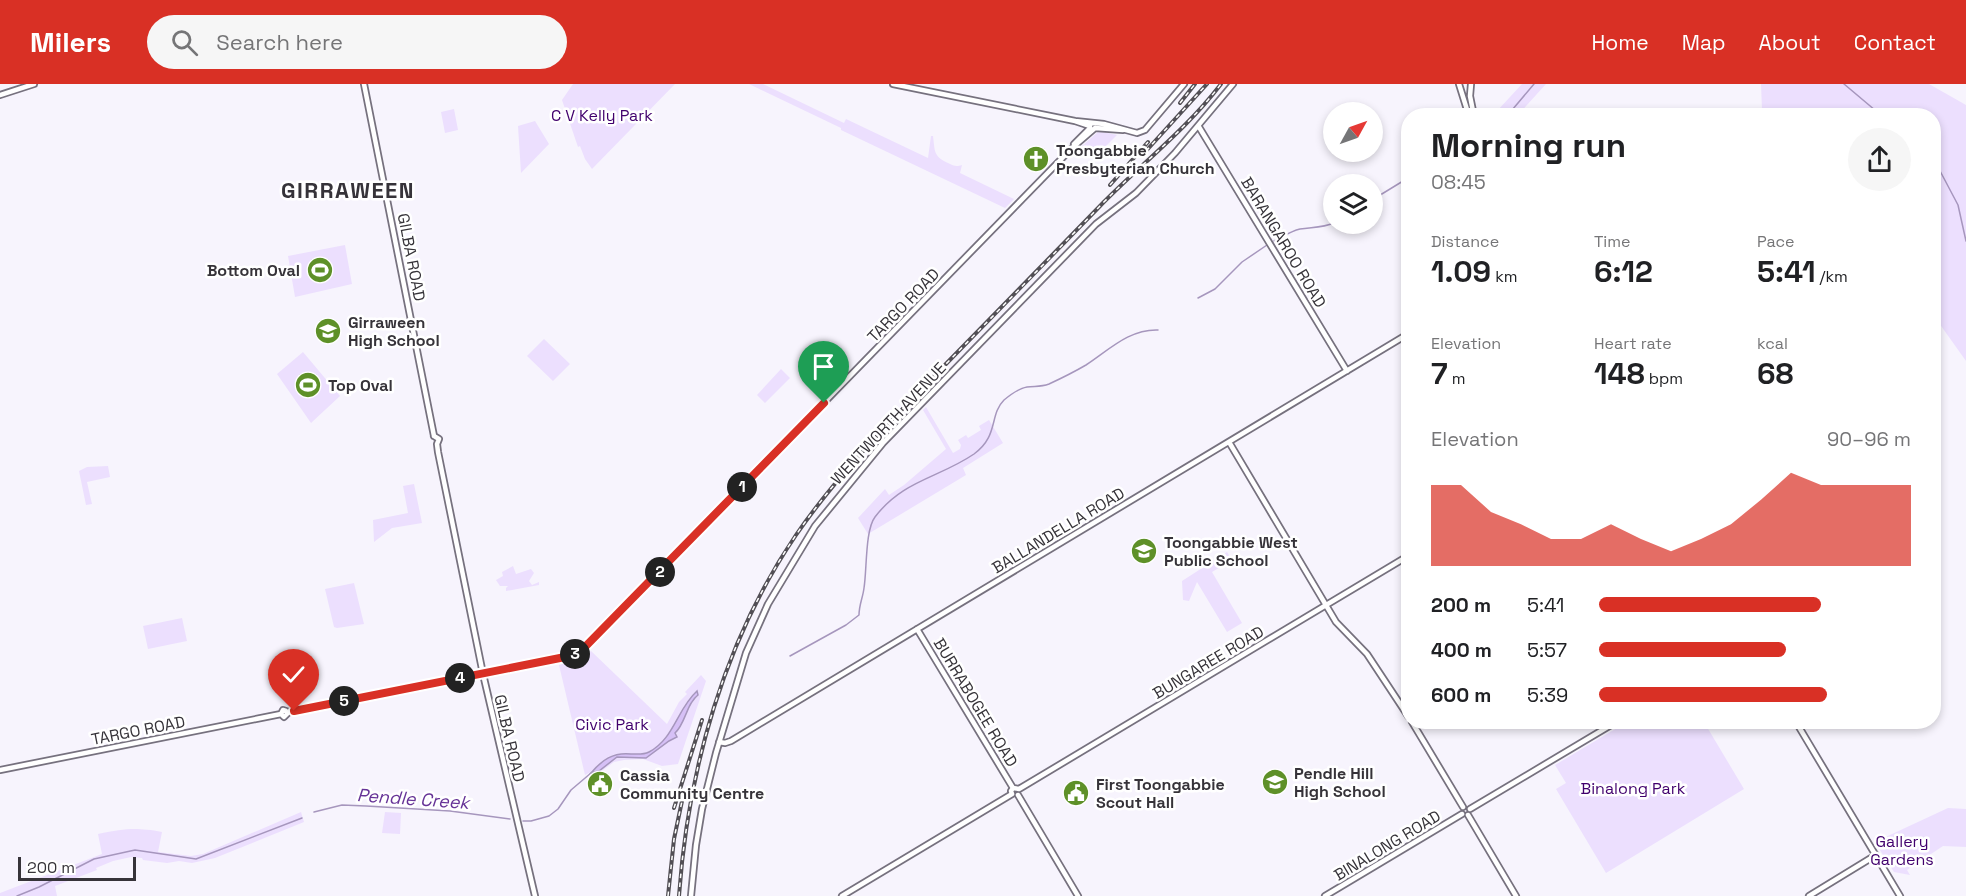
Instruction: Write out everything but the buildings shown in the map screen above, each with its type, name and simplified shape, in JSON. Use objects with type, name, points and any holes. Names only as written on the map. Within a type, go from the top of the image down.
[{"type":"street","points":[[0,95],[34,84]]},
{"type":"street","name":"GILBA ROAD","points":[[364,84],[434,436],[440,439],[437,444],[483,674],[535,896]]},
{"type":"street","points":[[893,84],[1076,121],[1081,120],[1092,127],[1139,133],[1145,130],[1184,84]]},
{"type":"street","name":"WENTWORTH AVENUE","points":[[691,896],[699,821],[719,742],[746,653],[762,616],[786,572],[827,509],[883,443],[1100,221],[1136,193],[1199,127],[1233,84]]},
{"type":"street","points":[[1461,84],[1467,108]]},
{"type":"street","points":[[1471,84],[1472,108]]},
{"type":"street","name":"TARGO ROAD","points":[[0,770],[281,714],[283,710],[288,712],[570,656],[586,646],[1092,127]]},
{"type":"street","name":"BARANGAROO ROAD","points":[[1199,127],[1347,371]]},
{"type":"street","name":"BALLANDELLA ROAD","points":[[719,742],[731,741],[1401,338]]},
{"type":"street","points":[[1229,442],[1339,627],[1368,654],[1401,705]]},
{"type":"street","name":"BUNGAREE ROAD","points":[[842,896],[1401,560]]},
{"type":"street","name":"BURRABOGEE ROAD","points":[[917,629],[1078,896]]},
{"type":"street","points":[[1416,729],[1463,807],[1470,809]]},
{"type":"street","points":[[1516,896],[1468,815],[1470,809],[1604,729]]},
{"type":"street","points":[[1800,729],[1900,896]]},
{"type":"street","points":[[1463,807],[1462,814],[1468,815]]},
{"type":"street","name":"BINALONG ROAD","points":[[1325,896],[1462,814]]},
{"type":"street","points":[[1809,896],[1876,855]]},
{"type":"green space","name":"C V Kelly Park","points":[[573,84],[675,84],[592,169],[580,146],[578,147],[562,100]]},
{"type":"green space","points":[[749,84],[763,84],[844,123],[846,119],[928,158],[931,136],[933,136],[936,152],[940,158],[953,165],[962,165],[960,173],[1014,199],[1005,208]]},
{"type":"green space","points":[[1522,84],[1546,84],[1524,108],[1500,108]]},
{"type":"green space","points":[[1761,84],[1929,84],[1966,105],[1966,361],[1941,326],[1941,108],[1762,108]]},
{"type":"green space","points":[[454,109],[458,130],[445,133],[441,112]]},
{"type":"green space","points":[[535,121],[549,144],[521,173],[518,126]]},
{"type":"green space","points":[[1099,131],[1117,135],[1094,158],[1082,146]]},
{"type":"green space","name":"Bottom Oval","points":[[345,245],[352,284],[295,297],[288,256]]},
{"type":"green space","points":[[544,339],[570,364],[553,381],[527,356]]},
{"type":"green space","name":"Top Oval","points":[[303,352],[340,396],[311,423],[277,374]]},
{"type":"green space","points":[[781,369],[790,378],[765,403],[757,395]]},
{"type":"green space","points":[[926,407],[953,453],[960,449],[961,445],[958,440],[966,435],[968,438],[981,430],[979,426],[989,420],[1003,443],[963,468],[966,475],[868,534],[858,518],[885,489],[889,495],[946,449],[923,410]]},
{"type":"green space","points":[[108,466],[110,477],[87,482],[92,504],[86,505],[79,471],[87,467]]},
{"type":"green space","points":[[414,484],[422,523],[392,528],[374,542],[373,520],[408,513],[403,486]]},
{"type":"green space","points":[[1227,552],[1232,560],[1212,572],[1242,623],[1227,632],[1197,582],[1189,601],[1183,600],[1182,581]]},
{"type":"green space","points":[[513,566],[516,574],[531,569],[534,573],[529,581],[532,585],[539,582],[539,585],[506,591],[508,586],[500,586],[496,580],[503,576],[502,572]]},
{"type":"green space","points":[[354,583],[364,624],[334,627],[325,589]]},
{"type":"green space","points":[[182,618],[187,641],[148,649],[143,626]]},
{"type":"green space","name":"Civic Park","points":[[591,651],[667,724],[679,702],[687,694],[685,692],[701,675],[706,681],[678,764],[662,766],[643,759],[624,760],[614,762],[599,773],[591,772],[585,775],[559,665],[582,659]]},
{"type":"green space","name":"Binalong Park","points":[[1615,729],[1708,729],[1744,789],[1606,873],[1556,789],[1566,783],[1555,765]]},
{"type":"green space","name":"Gallery Gardens","points":[[1948,808],[1966,809],[1966,847],[1943,846],[1907,870],[1910,875],[1894,872],[1876,844],[1877,841]]},
{"type":"green space","points":[[301,812],[304,822],[215,858],[192,863],[179,861],[167,863],[131,857],[113,861],[96,868],[97,870],[55,886],[57,896],[0,896],[0,893],[102,854],[98,834],[130,829],[162,832],[158,852],[191,856],[203,854]]},
{"type":"green space","points":[[385,812],[401,813],[400,834],[382,833]]},
{"type":"shaded area","points":[[697,691],[698,695],[691,703],[682,724],[675,733],[677,737],[646,758],[617,757],[599,771],[591,773],[599,764],[613,756],[644,754],[657,746],[670,732],[690,698]]},
{"type":"waterway","name":"Pendle Creek","points":[[1514,108],[1534,84]]},
{"type":"waterway","points":[[1844,84],[1872,108]]},
{"type":"waterway","points":[[1941,173],[1958,205],[1966,241]]},
{"type":"waterway","name":"Pendle Creek","points":[[1383,193],[1401,182]]},
{"type":"waterway","name":"Pendle Creek","points":[[1274,241],[1297,230],[1323,226]]},
{"type":"waterway","name":"Pendle Creek","points":[[1198,298],[1215,289],[1242,262],[1267,245]]},
{"type":"waterway","name":"Pendle Creek","points":[[790,656],[846,625],[859,615],[869,531],[875,517],[897,495],[909,487],[961,462],[982,447],[991,433],[996,412],[1004,400],[1018,390],[1049,384],[1068,375],[1129,337],[1158,330]]},
{"type":"waterway","name":"Pendle Creek","points":[[523,821],[549,816],[558,809],[571,790],[591,773]]},
{"type":"waterway","name":"Pendle Creek","points":[[314,812],[342,805],[450,811],[510,819]]},
{"type":"waterway","points":[[17,896],[94,859],[135,850],[196,859],[302,818]]},
{"type":"railway","points":[[1180,103],[1195,84]]},
{"type":"railway","points":[[1146,151],[1207,84]]},
{"type":"railway","points":[[679,896],[691,801],[714,708],[749,618],[796,535],[829,491],[884,428],[1100,206],[1193,117],[1221,84]]},
{"type":"railway","points":[[1110,185],[1148,142]]},
{"type":"railway","points":[[674,808],[702,720]]},
{"type":"railway","points":[[668,896],[674,839],[682,801]]},
{"type":"place","name":"Toongabbie Presbyterian Church","points":[[1036,159]]},
{"type":"place","name":"Bottom Oval","points":[[320,270]]},
{"type":"place","name":"Girraween High School","points":[[328,331]]},
{"type":"place","name":"Top Oval","points":[[308,385]]},
{"type":"place","name":"Toongabbie West Public School","points":[[1144,551]]},
{"type":"place","name":"Pendle Hill High School","points":[[1275,782]]},
{"type":"place","name":"Cassia Community Centre","points":[[600,784]]},
{"type":"place","name":"First Toongabbie Scout Hall","points":[[1076,793]]},
{"type":"district","name":"GIRRAWEEN","points":[[348,190]]},
{"type":"route","points":[[294,711],[570,656],[581,651],[824,403]]}]
